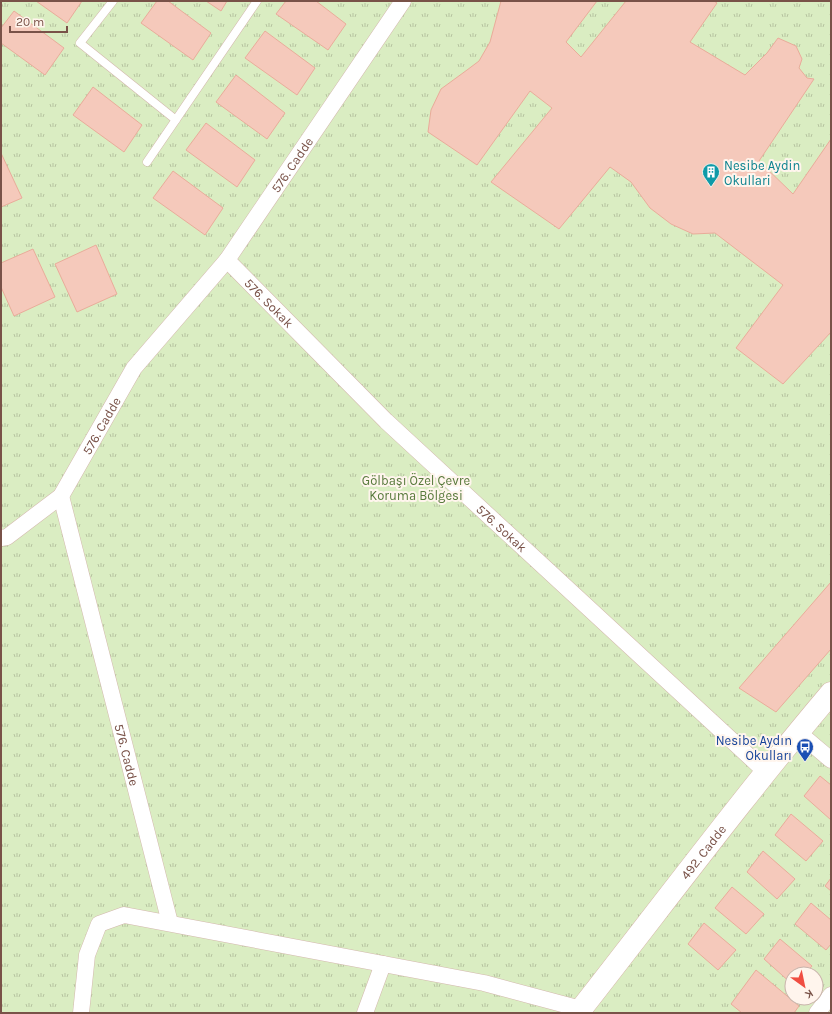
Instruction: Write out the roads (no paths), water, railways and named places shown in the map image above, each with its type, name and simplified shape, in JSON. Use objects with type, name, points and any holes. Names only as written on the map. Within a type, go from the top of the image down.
[{"type":"street","name":"576. Cadde","points":[[170,924],[61,496],[134,368],[227,260],[403,1]]},
{"type":"street","name":"576. Sokak","points":[[227,260],[386,421],[766,772]]},
{"type":"street","points":[[1,538],[7,537],[61,496]]},
{"type":"street","name":"492. Cadde","points":[[580,1011],[672,890],[798,732],[831,694]]},
{"type":"street","points":[[798,732],[831,760]]},
{"type":"street","points":[[81,1013],[87,956],[99,924],[124,915],[484,983],[580,1011]]},
{"type":"street","points":[[365,1013],[383,964]]},
{"type":"street","points":[[817,1013],[831,995]]},
{"type":"lane","points":[[113,1],[80,43],[176,120]]},
{"type":"lane","points":[[147,162],[257,1]]},
{"type":"place","name":"Nesibe Aydin Okullari","points":[[711,187]]},
{"type":"place","name":"Nesibe Aydın Okulları","points":[[805,762]]},
{"type":"park label","name":"Gölbaşı Özel Çevre Koruma Bölgesi","points":[[416,488]]}]
